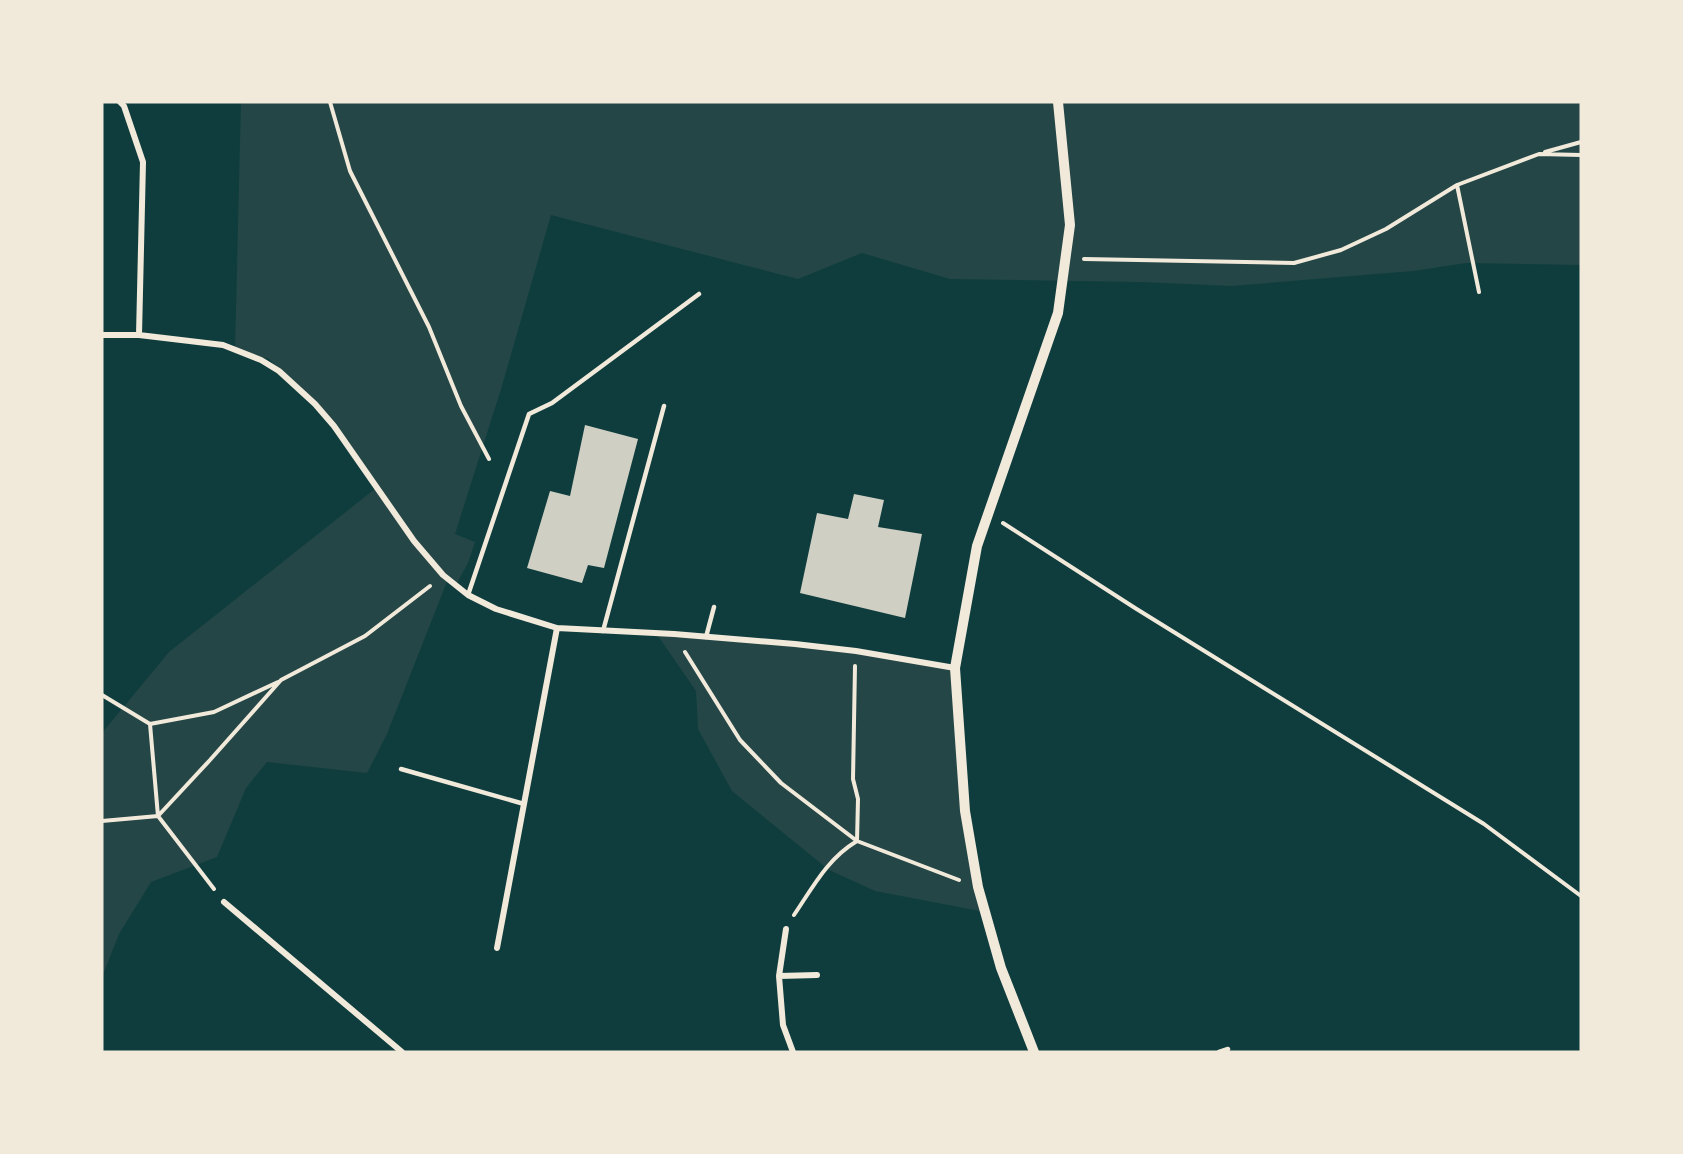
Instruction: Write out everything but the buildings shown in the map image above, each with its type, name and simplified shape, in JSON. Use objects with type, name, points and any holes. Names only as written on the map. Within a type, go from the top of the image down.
[{"type":"street","points":[[120,102],[124,106],[143,162],[140,334]]},
{"type":"street","points":[[1034,1052],[1001,968],[978,887],[965,811],[955,668],[976,546],[1058,313],[1070,225],[1058,102]]},
{"type":"street","points":[[102,335],[140,334],[223,345],[261,360],[279,371],[315,404],[334,426],[414,541],[443,575],[468,595],[496,609],[557,628],[674,634],[856,651],[955,668]]},
{"type":"street","points":[[497,948],[557,628]]},
{"type":"street","points":[[224,902],[402,1052]]},
{"type":"street","points":[[786,929],[779,976],[783,1025],[793,1052]]},
{"type":"street","points":[[779,976],[817,975]]},
{"type":"lane","points":[[468,595],[529,414],[552,402],[699,294]]},
{"type":"lane","points":[[603,631],[664,406]]},
{"type":"lane","points":[[706,637],[714,607]]},
{"type":"lane","points":[[401,769],[524,804]]},
{"type":"lane","points":[[1219,1052],[1228,1048]]},
{"type":"path","points":[[330,102],[350,171],[429,327],[460,406],[489,459]]},
{"type":"path","points":[[1065,259],[1294,263],[1341,250],[1386,229],[1457,185],[1539,154],[1581,142]]},
{"type":"path","points":[[1539,154],[1581,155]]},
{"type":"path","points":[[1457,185],[1479,292]]},
{"type":"path","points":[[988,513],[1135,608],[1484,824],[1581,896]]},
{"type":"path","points":[[102,695],[150,724],[214,712],[365,636],[443,575]]},
{"type":"path","points":[[674,634],[740,740],[781,783],[857,841],[978,887]]},
{"type":"path","points":[[856,651],[853,779],[858,799],[857,841]]},
{"type":"path","points":[[102,821],[158,816],[281,680]]},
{"type":"path","points":[[150,724],[158,816],[224,902]]},
{"type":"path","points":[[786,929],[826,866],[841,851],[857,841]]},
{"type":"shaded area","points":[[241,102],[1581,102],[1581,265],[1466,263],[1413,271],[1232,286],[950,279],[862,253],[798,279],[551,215],[502,386],[455,534],[475,542],[468,563],[456,585],[448,579],[387,734],[367,773],[267,762],[246,788],[217,857],[151,882],[119,934],[102,977],[102,733],[169,652],[376,488],[334,426],[295,384],[269,359],[235,350]]},
{"type":"shaded area","points":[[656,633],[785,643],[955,668],[965,811],[985,912],[875,891],[829,870],[732,791],[698,729],[696,691]]}]
